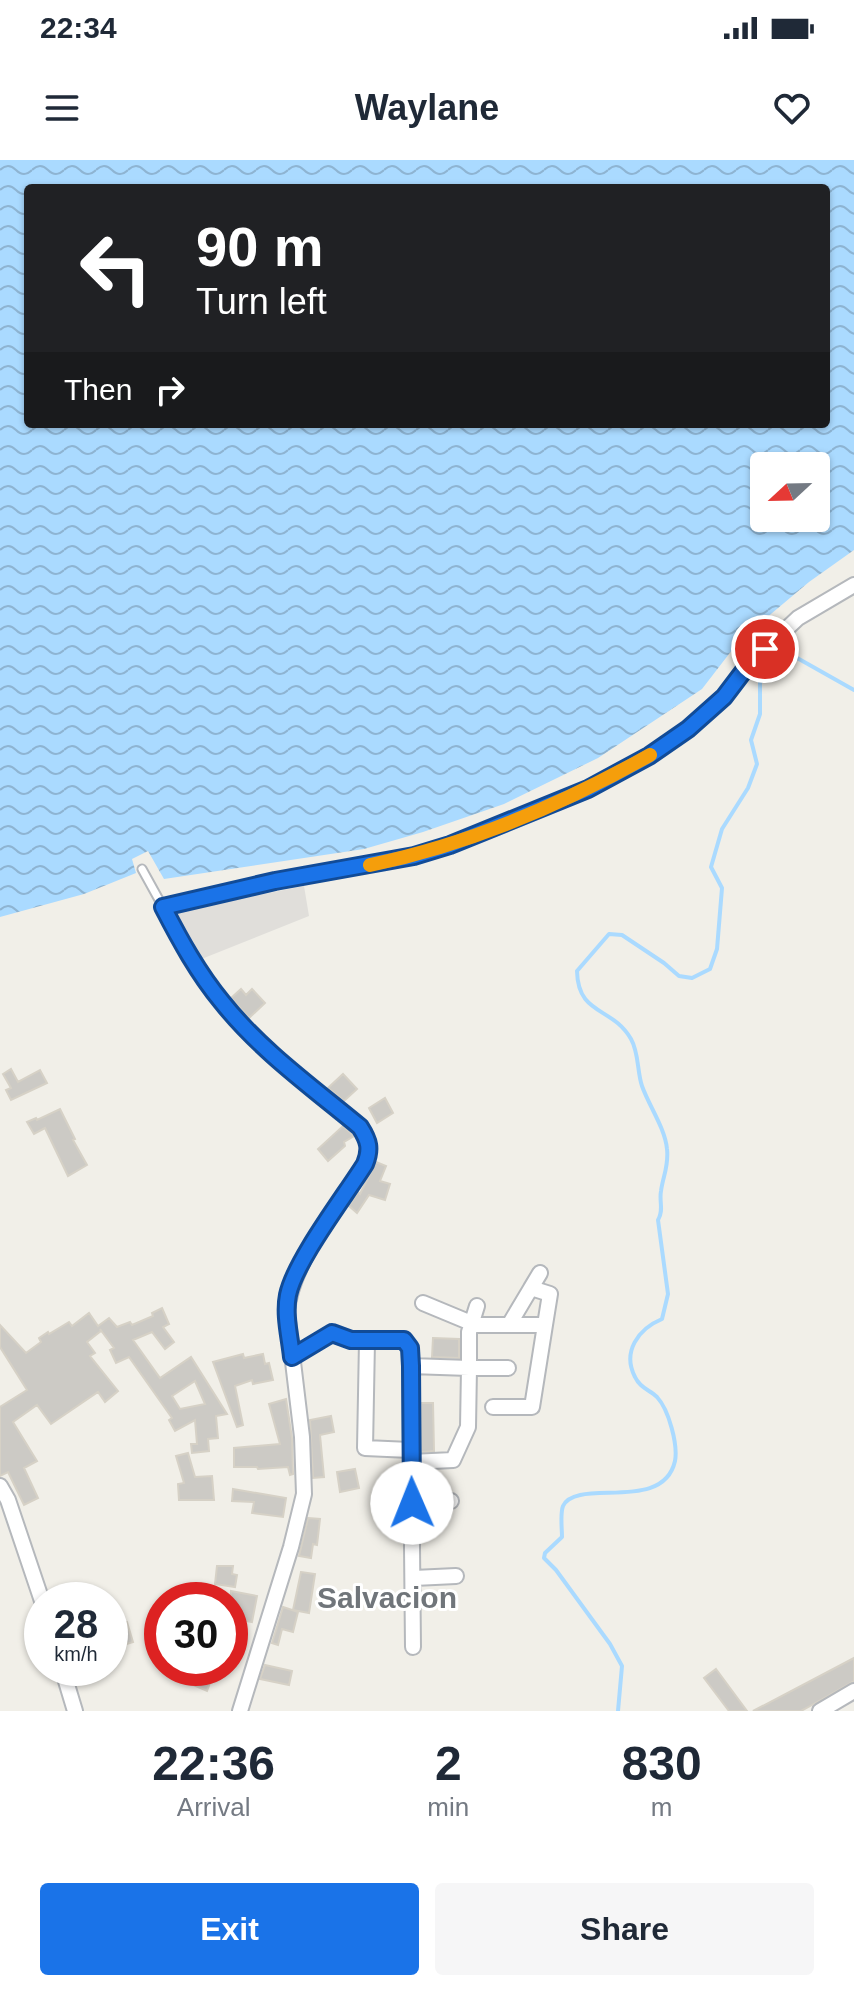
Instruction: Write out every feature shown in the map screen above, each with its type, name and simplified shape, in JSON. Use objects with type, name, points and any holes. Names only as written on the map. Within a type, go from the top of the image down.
[{"type":"street","points":[[240,1711],[291,1547],[304,1494],[305,1466],[287,1312],[288,1293],[317,1238],[365,1164],[369,1152],[368,1140],[360,1127],[281,1061],[223,1004],[205,980],[163,907],[275,881],[414,856],[450,845],[574,795],[649,756],[688,729],[724,697],[749,664],[798,618],[854,585]]},
{"type":"street","points":[[509,1325],[540,1273]]},
{"type":"street","points":[[531,1288],[567,1299]]},
{"type":"street","points":[[532,1407],[550,1294]]},
{"type":"street","points":[[423,1303],[476,1325],[545,1325]]},
{"type":"street","points":[[367,1341],[365,1448],[453,1460],[468,1427],[469,1332],[477,1306]]},
{"type":"street","points":[[292,1357],[332,1333],[351,1340],[404,1340],[410,1348],[413,1647]]},
{"type":"street","points":[[411,1366],[508,1368]]},
{"type":"street","points":[[493,1407],[549,1407]]},
{"type":"street","points":[[0,1486],[8,1500],[36,1582]]},
{"type":"street","points":[[412,1503],[451,1501]]},
{"type":"street","points":[[414,1578],[456,1576]]},
{"type":"street","points":[[67,1686],[75,1711]]},
{"type":"street","points":[[820,1711],[854,1691]]},
{"type":"lane","points":[[142,869],[163,907]]},
{"type":"shaded area","points":[[304,886],[309,916],[199,960],[173,912]]},
{"type":"water","points":[[0,160],[854,160],[854,550],[809,582],[739,641],[702,689],[598,758],[504,804],[364,849],[164,879],[148,851],[132,859],[136,873],[84,894],[0,917]]},
{"type":"building","points":[[241,989],[246,995],[252,989],[265,1003],[249,1018],[231,998]]},
{"type":"building","points":[[11,1069],[18,1082],[40,1070],[47,1083],[11,1100],[6,1090],[11,1088],[3,1074]]},
{"type":"building","points":[[343,1074],[357,1089],[344,1101],[328,1088]]},
{"type":"building","points":[[385,1098],[393,1113],[377,1123],[369,1108]]},
{"type":"building","points":[[60,1109],[87,1165],[68,1176],[45,1128],[34,1134],[27,1122]]},
{"type":"building","points":[[343,1126],[354,1136],[344,1142],[345,1146],[328,1161],[318,1149]]},
{"type":"building","points":[[376,1162],[386,1166],[380,1181],[390,1184],[385,1200],[369,1195],[357,1213],[349,1206],[358,1192],[360,1194]]},
{"type":"building","points":[[162,1308],[169,1324],[163,1327],[174,1342],[165,1349],[152,1332],[133,1340],[160,1378],[191,1357],[227,1414],[216,1416],[218,1438],[208,1439],[209,1451],[192,1453],[191,1444],[197,1444],[195,1420],[175,1431],[169,1420],[172,1418],[129,1357],[116,1363],[110,1350],[114,1348],[100,1329],[87,1342],[95,1353],[90,1356],[118,1391],[105,1402],[98,1392],[51,1424],[37,1405],[13,1422],[37,1461],[24,1468],[38,1498],[24,1505],[8,1472],[0,1476],[0,1407],[27,1390],[0,1347],[0,1325],[26,1353],[41,1342],[39,1338],[48,1332],[69,1322],[72,1326],[89,1313],[98,1326],[109,1318],[117,1327],[130,1322],[132,1325],[153,1316],[152,1313]],"holes":[[[195,1381],[205,1404],[180,1409],[172,1396]]]},
{"type":"building","points":[[433,1338],[459,1339],[459,1358],[432,1357]]},
{"type":"building","points":[[243,1354],[244,1358],[263,1354],[273,1380],[253,1384],[252,1380],[235,1386],[243,1425],[237,1427],[213,1362]]},
{"type":"building","points":[[286,1399],[293,1474],[290,1475],[288,1467],[234,1467],[234,1448],[280,1444],[269,1404]]},
{"type":"building","points":[[421,1403],[433,1403],[434,1451],[421,1452]]},
{"type":"building","points":[[331,1416],[334,1432],[320,1435],[324,1477],[313,1478],[310,1420]]},
{"type":"building","points":[[188,1453],[195,1477],[212,1476],[214,1500],[179,1500],[178,1484],[184,1483],[176,1456]]},
{"type":"building","points":[[355,1469],[359,1488],[340,1492],[337,1472]]},
{"type":"building","points":[[233,1489],[286,1498],[283,1517],[252,1513],[254,1502],[232,1501]]},
{"type":"building","points":[[308,1518],[320,1519],[317,1545],[313,1544],[311,1558],[299,1556]]},
{"type":"building","points":[[217,1566],[233,1566],[236,1582],[215,1582]]},
{"type":"building","points":[[301,1572],[315,1574],[309,1613],[293,1610]]},
{"type":"building","points":[[248,1594],[257,1596],[252,1622],[248,1621]]},
{"type":"building","points":[[283,1607],[298,1612],[293,1632],[282,1629],[278,1645],[272,1643]]},
{"type":"building","points":[[128,1625],[133,1642],[128,1644]]},
{"type":"building","points":[[854,1658],[854,1681],[801,1711],[753,1711]]},
{"type":"building","points":[[265,1665],[292,1671],[289,1685],[260,1679]]},
{"type":"building","points":[[716,1669],[747,1711],[729,1711],[704,1678]]},
{"type":"waterway","points":[[760,623],[772,637]]},
{"type":"waterway","points":[[783,650],[854,690]]},
{"type":"waterway","points":[[618,1711],[622,1666],[610,1644],[544,1558],[545,1553],[562,1537],[562,1509],[571,1498],[585,1494],[638,1491],[654,1486],[667,1477],[675,1461],[674,1437],[669,1419],[657,1397],[637,1381],[630,1359],[639,1335],[662,1319],[668,1294],[658,1220],[667,1155],[666,1141],[642,1086],[631,1039],[623,1028],[583,996],[577,971],[609,934],[622,935],[679,976],[692,978],[710,969],[717,949],[722,888],[711,867],[722,829],[748,788],[757,764],[751,740],[760,714],[760,682],[768,666],[783,650]]},
{"type":"slow traffic","points":[[370,865],[450,845],[588,789],[650,755]]},
{"type":"district","name":"Salvacion","points":[[387,1597]]},
{"type":"route","points":[[412,1503],[411,1366],[408,1344],[404,1340],[351,1340],[332,1333],[292,1357],[288,1293],[317,1238],[365,1164],[369,1152],[368,1140],[360,1127],[281,1061],[223,1004],[205,980],[163,907],[275,881],[414,856],[450,845],[588,789],[649,756],[688,729],[724,697],[749,664],[765,649]]}]
